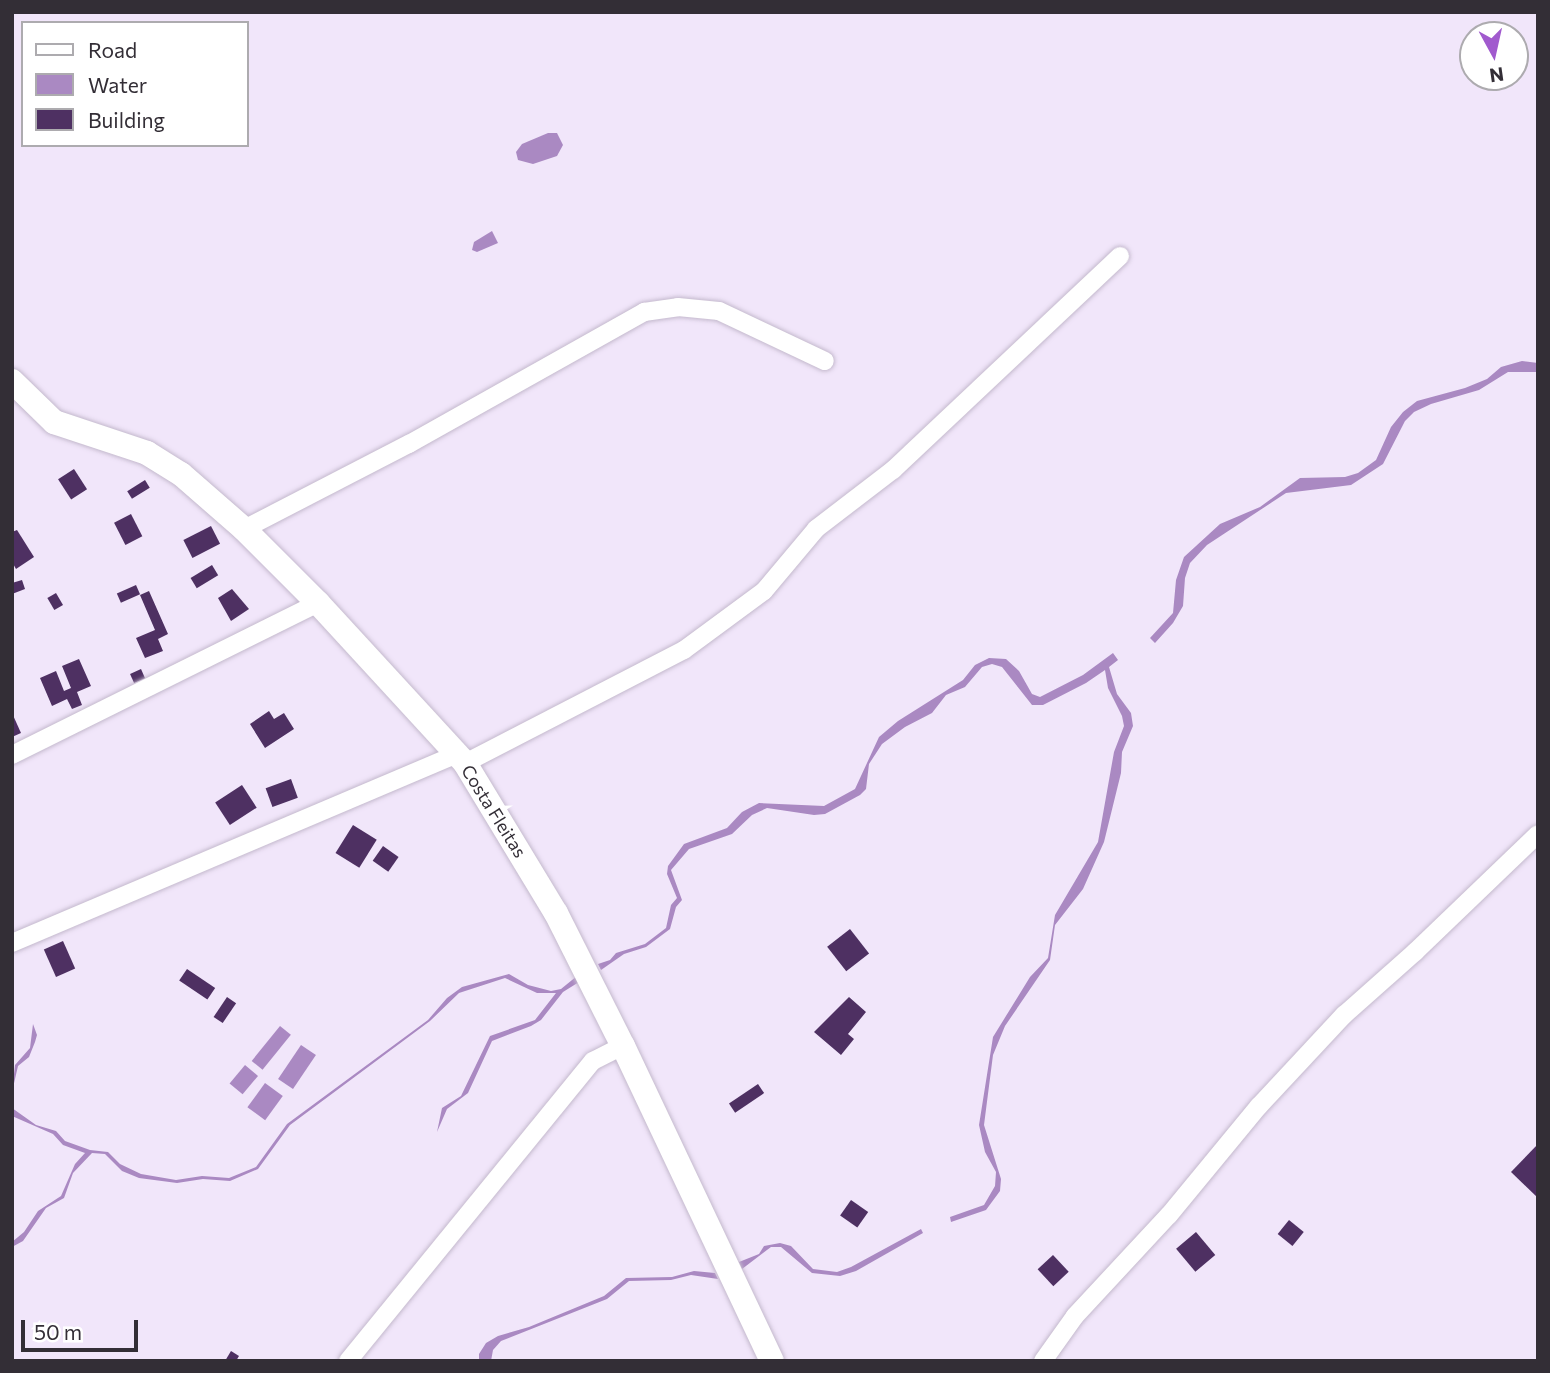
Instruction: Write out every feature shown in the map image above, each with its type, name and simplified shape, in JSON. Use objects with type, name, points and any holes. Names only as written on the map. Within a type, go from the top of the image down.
[{"type":"main road","name":"Costa Fleitas","points":[[12,381],[54,422],[147,453],[165,464],[244,529],[318,603],[461,759],[556,913],[623,1046],[772,1361]]},
{"type":"street","points":[[12,943],[461,759],[684,650],[764,591],[816,529],[893,470],[1120,256]]},
{"type":"street","points":[[244,529],[409,443],[644,313],[678,307],[719,311],[825,360]]},
{"type":"street","points":[[12,755],[318,603]]},
{"type":"street","points":[[1043,1361],[1075,1316],[1169,1215],[1258,1106],[1344,1014],[1415,952],[1538,834]]},
{"type":"street","points":[[348,1361],[593,1061],[623,1046]]},
{"type":"water","points":[[548,133],[557,133],[563,145],[557,156],[533,164],[518,160],[516,152],[522,144]]},
{"type":"water","points":[[492,231],[498,243],[477,252],[472,250],[474,242]]},
{"type":"water","points":[[1522,361],[1538,363],[1538,372],[1508,372],[1479,390],[1431,404],[1414,412],[1405,421],[1383,464],[1351,485],[1286,493],[1207,545],[1190,563],[1185,578],[1183,606],[1173,623],[1155,643],[1150,638],[1173,613],[1176,580],[1184,557],[1220,524],[1260,507],[1300,478],[1345,477],[1358,473],[1376,460],[1391,427],[1403,412],[1417,401],[1465,388],[1487,379],[1501,367]]},
{"type":"water","points":[[1113,653],[1118,660],[1109,667],[1117,694],[1131,713],[1133,726],[1122,752],[1121,773],[1104,842],[1083,889],[1055,925],[1050,960],[1005,1026],[993,1055],[984,1125],[1001,1179],[1000,1191],[986,1210],[951,1222],[950,1217],[984,1205],[995,1186],[996,1172],[985,1152],[979,1125],[993,1037],[1030,977],[1048,958],[1055,915],[1098,842],[1114,752],[1124,726],[1108,688],[1105,670],[1043,705],[1032,705],[1002,667],[992,664],[982,667],[965,687],[946,695],[932,713],[905,727],[882,744],[869,764],[866,789],[860,795],[825,814],[814,815],[767,808],[752,815],[732,834],[689,849],[671,870],[682,900],[676,907],[670,929],[646,947],[624,954],[601,970],[598,964],[610,960],[616,953],[645,944],[666,928],[671,905],[677,898],[667,874],[668,866],[684,844],[727,828],[742,812],[759,803],[824,806],[855,789],[879,737],[898,721],[963,680],[975,665],[989,658],[1006,659],[1019,671],[1032,694],[1040,697],[1083,675]]},
{"type":"water","points":[[509,974],[528,985],[551,991],[561,989],[577,976],[579,982],[563,992],[541,1020],[492,1041],[468,1093],[447,1109],[437,1132],[442,1108],[461,1096],[490,1036],[535,1020],[556,993],[537,993],[505,978],[459,993],[430,1021],[290,1125],[258,1169],[230,1181],[203,1179],[177,1183],[139,1178],[122,1171],[105,1154],[92,1153],[73,1173],[64,1198],[46,1208],[23,1241],[12,1247],[12,1242],[24,1232],[38,1211],[61,1196],[75,1164],[85,1153],[63,1145],[53,1134],[12,1116],[12,1108],[36,1125],[56,1131],[65,1141],[90,1150],[108,1152],[120,1164],[141,1174],[176,1180],[202,1176],[229,1178],[256,1167],[287,1124],[428,1020],[447,998],[462,987]]},
{"type":"water","points":[[33,1024],[37,1035],[35,1042],[29,1057],[18,1066],[12,1092],[15,1065],[30,1048]]},
{"type":"water","points":[[280,1026],[291,1035],[263,1070],[252,1061]]},
{"type":"water","points":[[301,1045],[316,1055],[293,1089],[278,1079]]},
{"type":"water","points":[[245,1065],[258,1076],[243,1094],[230,1083]]},
{"type":"water","points":[[265,1083],[283,1096],[265,1120],[247,1107]]},
{"type":"water","points":[[921,1229],[923,1233],[856,1271],[840,1276],[812,1273],[781,1247],[771,1247],[742,1269],[739,1262],[759,1254],[764,1246],[780,1243],[791,1246],[813,1269],[837,1272]]},
{"type":"water","points":[[694,1271],[715,1273],[718,1279],[691,1275],[671,1280],[629,1281],[607,1299],[501,1341],[493,1350],[491,1361],[479,1361],[479,1354],[486,1343],[498,1336],[529,1327],[604,1296],[626,1278],[672,1277]]},
{"type":"building","points":[[74,469],[87,489],[71,499],[58,479]]},
{"type":"building","points":[[145,480],[150,488],[132,499],[127,491]]},
{"type":"building","points":[[131,514],[142,536],[125,545],[114,523]]},
{"type":"building","points":[[211,526],[220,544],[192,558],[183,540]]},
{"type":"building","points":[[17,530],[34,557],[16,569],[12,562],[12,532]]},
{"type":"building","points":[[212,565],[218,575],[197,588],[191,578]]},
{"type":"building","points":[[22,580],[25,589],[12,594],[12,583]]},
{"type":"building","points":[[136,585],[140,594],[121,603],[117,594]]},
{"type":"building","points":[[232,589],[249,609],[231,621],[218,598]]},
{"type":"building","points":[[149,591],[168,634],[158,639],[163,651],[145,658],[136,638],[155,630],[140,595]]},
{"type":"building","points":[[56,593],[63,605],[54,610],[47,598]]},
{"type":"building","points":[[79,659],[91,686],[77,692],[82,705],[72,709],[67,699],[52,706],[40,678],[56,671],[64,691],[71,688],[62,666]]},
{"type":"building","points":[[141,669],[145,678],[134,683],[130,674]]},
{"type":"building","points":[[269,711],[274,719],[284,713],[294,729],[265,748],[250,724]]},
{"type":"building","points":[[12,713],[21,733],[12,737]]},
{"type":"building","points":[[291,779],[298,798],[272,807],[266,788]]},
{"type":"building","points":[[242,785],[257,808],[230,825],[215,802]]},
{"type":"building","points":[[353,825],[377,840],[359,868],[336,853]]},
{"type":"building","points":[[383,846],[399,857],[388,872],[373,861]]},
{"type":"building","points":[[850,929],[869,953],[846,971],[827,947]]},
{"type":"building","points":[[63,941],[75,968],[56,977],[44,950]]},
{"type":"building","points":[[187,969],[215,988],[207,1000],[179,981]]},
{"type":"building","points":[[227,997],[236,1003],[223,1023],[214,1017]]},
{"type":"building","points":[[849,997],[866,1012],[848,1034],[854,1039],[841,1055],[814,1032]]},
{"type":"building","points":[[758,1084],[764,1093],[735,1113],[729,1104]]},
{"type":"building","points":[[1538,1144],[1538,1198],[1511,1172]]},
{"type":"building","points":[[851,1200],[868,1212],[857,1228],[840,1216]]},
{"type":"building","points":[[1289,1220],[1304,1232],[1292,1246],[1278,1234]]},
{"type":"building","points":[[1196,1232],[1215,1255],[1195,1272],[1176,1249]]},
{"type":"building","points":[[1053,1255],[1069,1272],[1053,1286],[1038,1269]]},
{"type":"building","points":[[231,1351],[239,1356],[236,1361],[225,1361]]}]
